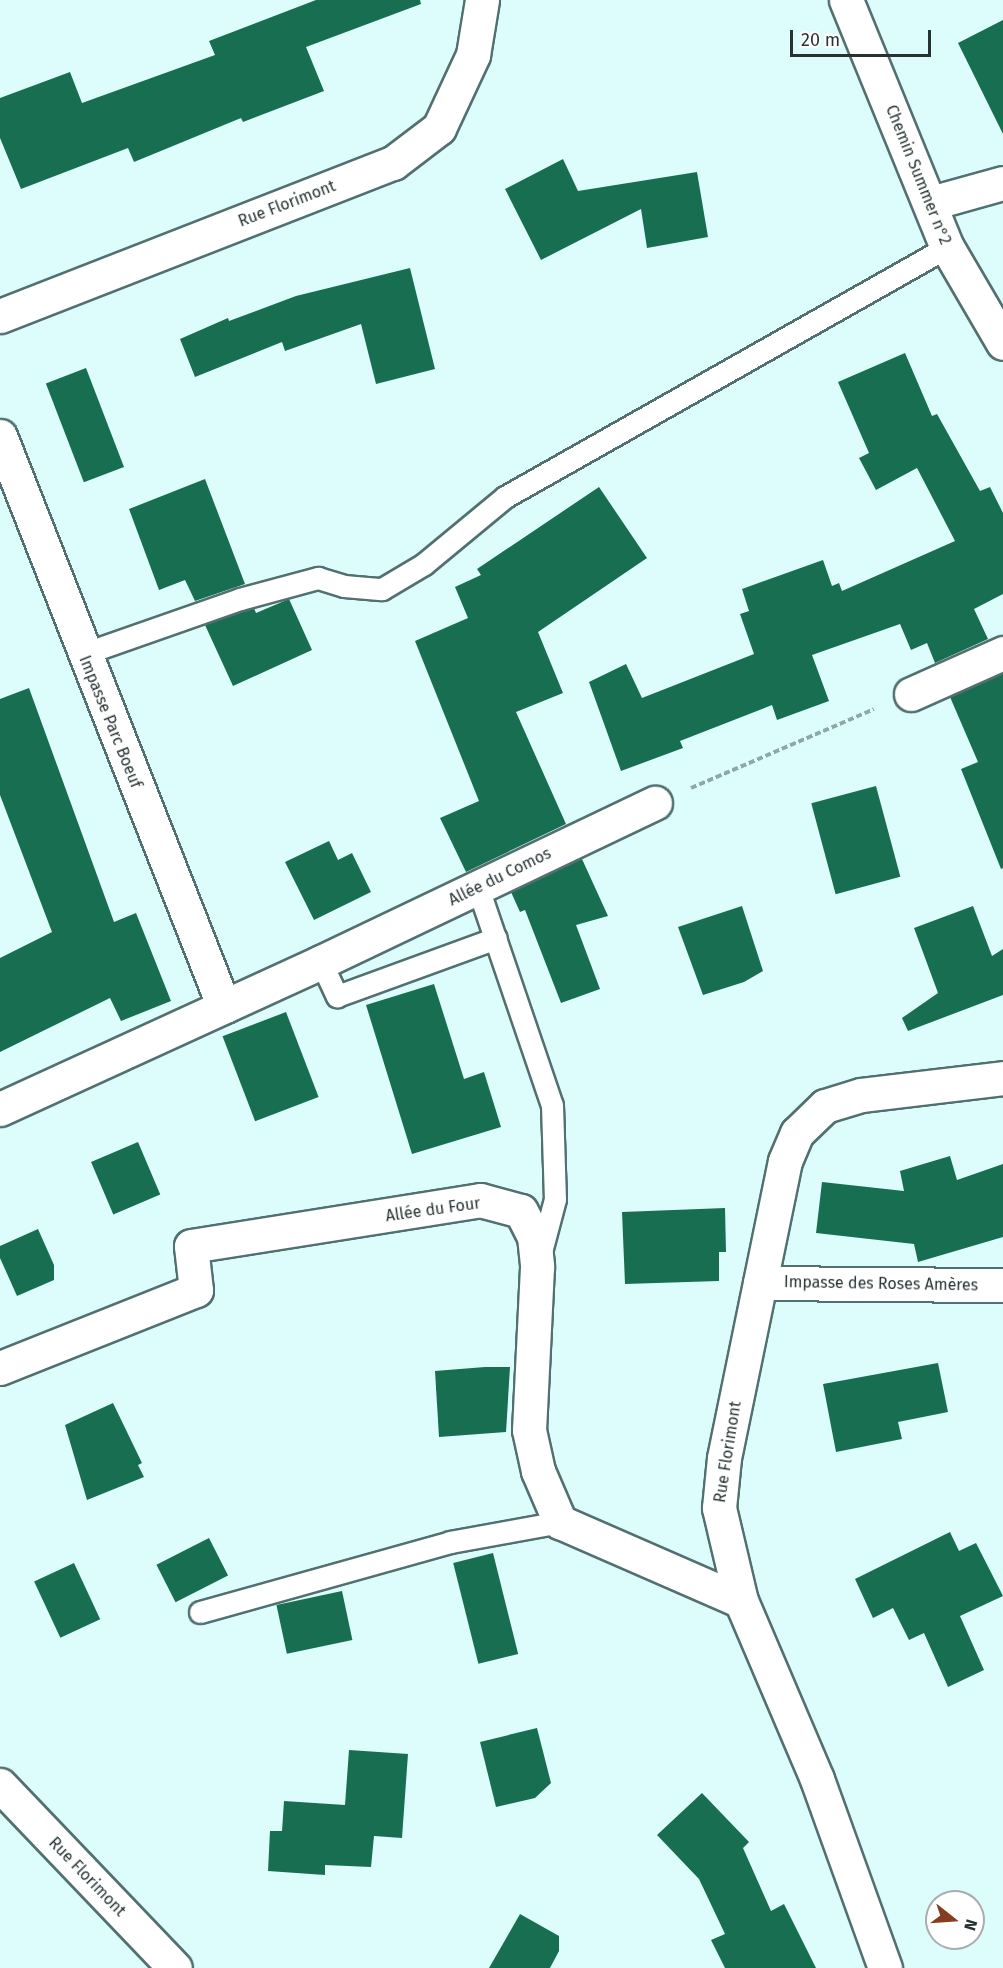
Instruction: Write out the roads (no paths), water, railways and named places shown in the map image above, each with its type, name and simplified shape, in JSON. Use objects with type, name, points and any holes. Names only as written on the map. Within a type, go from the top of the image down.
[{"type":"street","name":"Rue Florimont","points":[[0,316],[393,163],[440,128],[473,55],[482,0]]},
{"type":"street","name":"Chemin Summer n°2","points":[[846,0],[931,203],[947,247],[1003,343]]},
{"type":"street","points":[[931,203],[1003,183]]},
{"type":"street","name":"Impasse Parc Boeuf","points":[[0,436],[83,654],[224,1007]]},
{"type":"street","points":[[910,694],[1003,653]]},
{"type":"street","name":"Allée du Comos","points":[[0,1109],[321,963],[655,803]]},
{"type":"street","name":"Rue Florimont","points":[[885,1968],[818,1779],[741,1601],[719,1508],[724,1458],[785,1161],[797,1133],[825,1106],[861,1095],[1003,1077]]},
{"type":"street","name":"Allée du Four","points":[[0,1368],[196,1290],[191,1246],[480,1200],[521,1211],[534,1236],[537,1267],[529,1430],[538,1471],[560,1522]]},
{"type":"street","name":"Impasse des Roses Amères","points":[[760,1283],[1003,1286]]},
{"type":"street","points":[[560,1522],[741,1601]]},
{"type":"street","name":"Rue Florimont","points":[[0,1785],[175,1968]]},
{"type":"lane","points":[[83,654],[240,599],[318,578],[344,586],[382,589],[424,564],[506,497],[947,247]]},
{"type":"lane","points":[[478,888],[552,1105],[555,1199],[537,1267]]},
{"type":"lane","points":[[321,963],[337,996],[496,938]]},
{"type":"lane","points":[[200,1612],[450,1542],[560,1522]]}]
